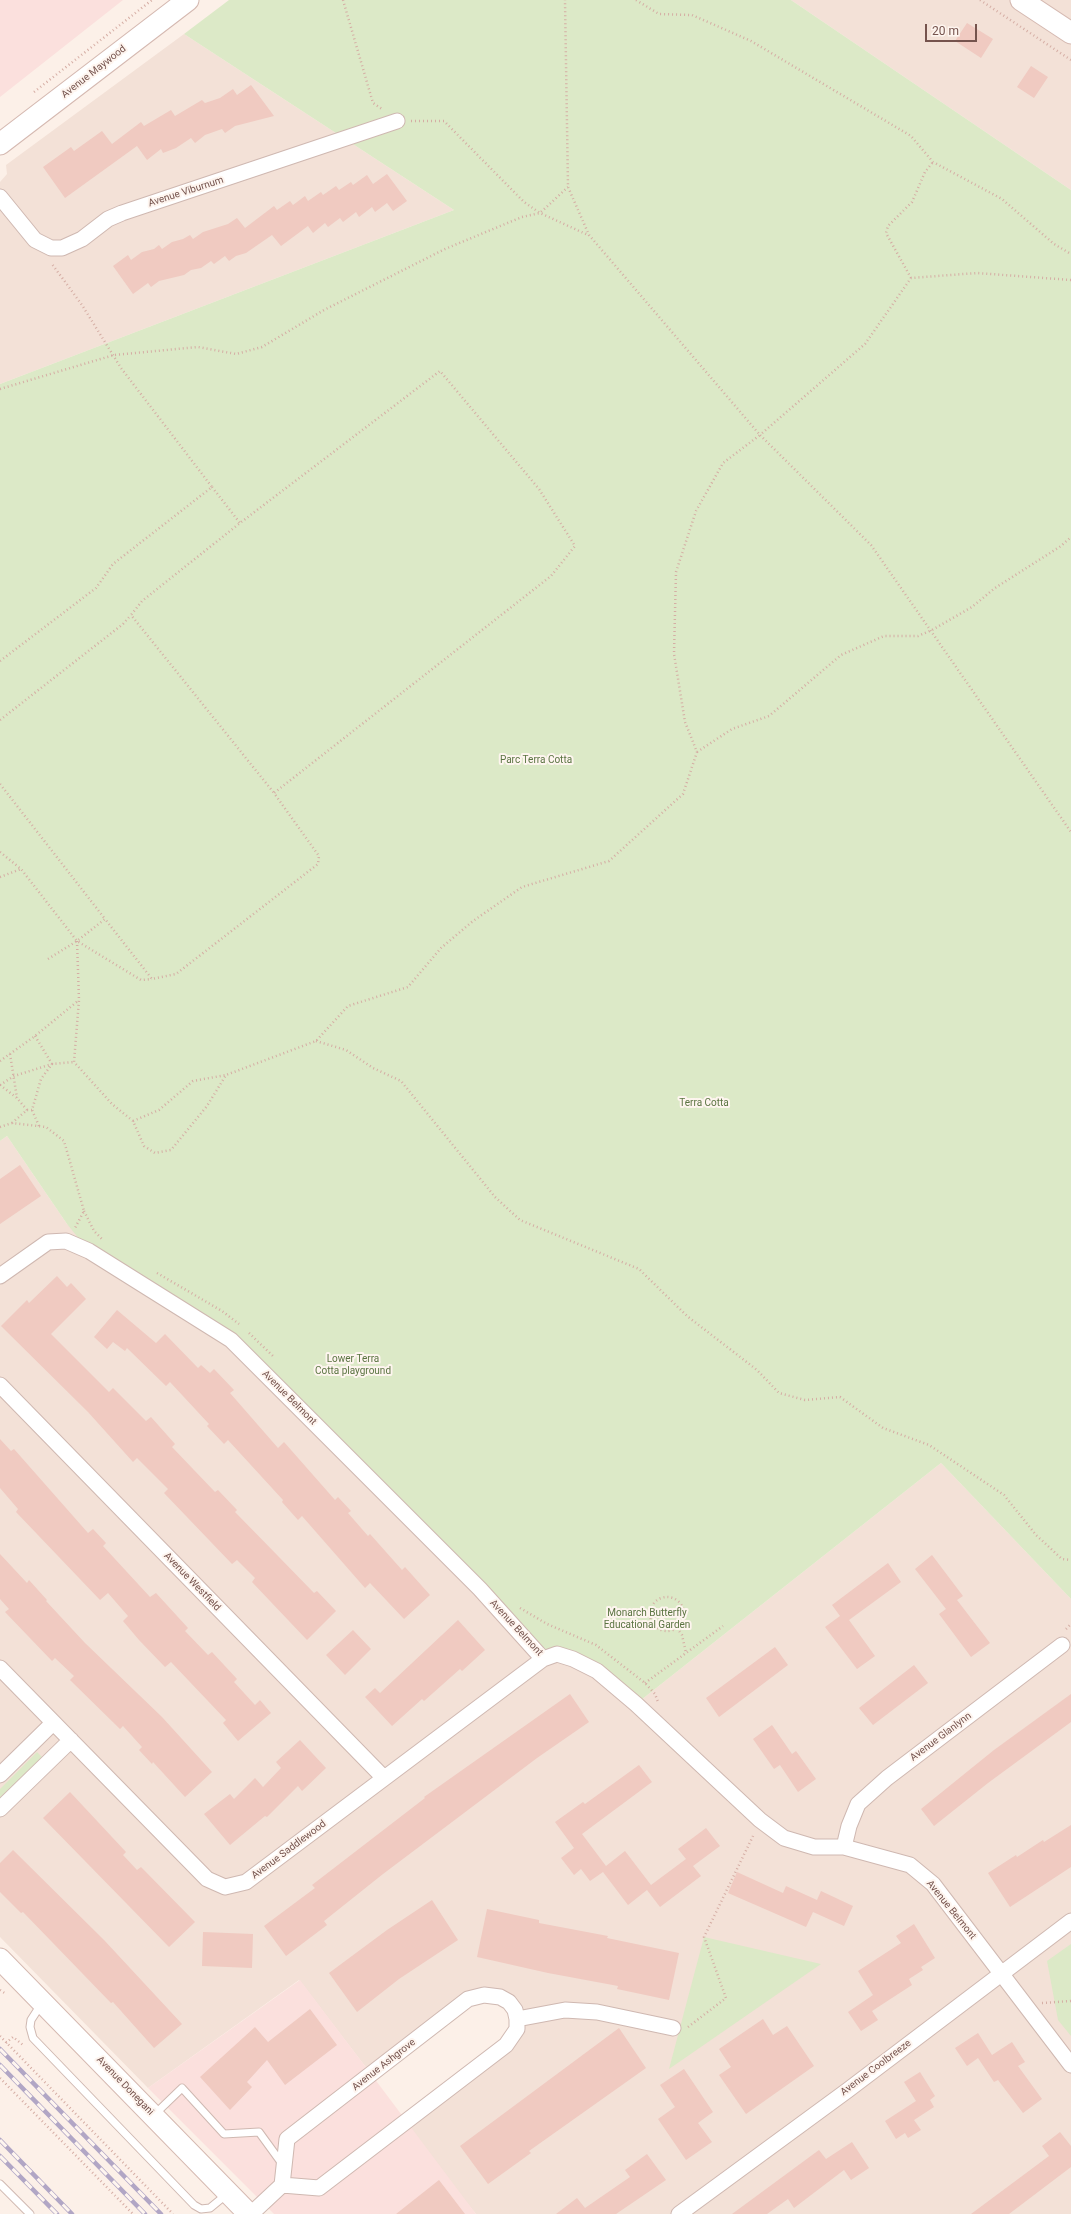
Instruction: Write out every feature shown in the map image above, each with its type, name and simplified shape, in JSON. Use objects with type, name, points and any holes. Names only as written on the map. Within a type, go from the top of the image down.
[{"type":"street","name":"Avenue Maywood","points":[[0,144],[188,0]]},
{"type":"street","points":[[1021,0],[1071,33]]},
{"type":"street","name":"Avenue Viburnum","points":[[0,197],[35,240],[51,248],[62,248],[82,239],[108,219],[118,214],[397,121]]},
{"type":"street","name":"Avenue Belmont","points":[[0,1276],[48,1242],[66,1241],[89,1251],[231,1340],[480,1589],[543,1659],[557,1654],[573,1659],[597,1671],[636,1704],[760,1820],[784,1838],[814,1847],[844,1847],[910,1865],[933,1884],[1002,1972],[1071,2065]]},
{"type":"street","name":"Avenue Westfield","points":[[0,1385],[384,1778]]},
{"type":"street","name":"Avenue Glanlynn","points":[[844,1847],[858,1804],[887,1778],[1062,1645]]},
{"type":"street","name":"Avenue Saddlewood","points":[[0,1668],[207,1878],[225,1887],[246,1882],[543,1659]]},
{"type":"street","points":[[0,1775],[53,1722]]},
{"type":"street","points":[[0,1809],[71,1740]]},
{"type":"street","name":"Avenue Coolbreeze","points":[[679,2214],[848,2090],[1071,1921]]},
{"type":"street","name":"Avenue Donegani","points":[[0,1959],[250,2214]]},
{"type":"street","name":"Avenue Ashgrove","points":[[282,2185],[287,2139],[468,1999],[484,1995],[500,1996],[509,2002],[517,2018]]},
{"type":"street","points":[[250,2214],[282,2185],[319,2188],[506,2045],[517,2029],[517,2018],[565,2010],[597,2012],[672,2028]]},
{"type":"lane","points":[[43,2002],[35,2011],[31,2020],[30,2027],[33,2038],[194,2206],[202,2209],[210,2208],[228,2193]]},
{"type":"lane","points":[[154,2115],[182,2088],[224,2134],[259,2132],[284,2167]]},
{"type":"lane","points":[[0,2184],[30,2214]]},
{"type":"path","name":"Avenue Maywood","points":[[30,95],[152,0]]},
{"type":"path","points":[[343,0],[373,103]]},
{"type":"path","points":[[565,0],[568,187],[589,235],[760,435],[871,545],[932,630],[1071,832]]},
{"type":"path","points":[[636,0],[659,14],[692,15],[751,41],[911,136],[933,162],[1002,200],[1054,244],[1071,254]]},
{"type":"path","points":[[980,0],[1071,60]]},
{"type":"path","points":[[397,121],[444,121],[524,202],[540,213],[589,235]]},
{"type":"path","points":[[911,278],[886,232],[888,226],[912,202],[925,172],[933,162]]},
{"type":"path","points":[[0,389],[114,355],[198,347],[236,354],[262,347],[324,310],[445,249],[522,218],[540,213],[568,187]]},
{"type":"path","points":[[50,260],[114,355],[121,368],[240,523]]},
{"type":"path","points":[[697,752],[685,722],[674,654],[676,572],[696,511],[723,463],[760,435],[865,344],[911,278],[977,272],[1071,280]]},
{"type":"path","points":[[0,720],[123,624],[142,601],[240,523],[440,371],[539,489],[575,546],[551,576],[274,793]]},
{"type":"path","points":[[0,662],[96,588],[114,564],[212,487]]},
{"type":"path","points":[[132,1121],[159,1110],[193,1081],[226,1075],[316,1041],[348,1006],[408,987],[441,948],[473,921],[522,887],[609,861],[683,794],[697,752],[732,729],[768,716],[841,655],[884,636],[918,636],[932,630],[972,607],[995,588],[1061,546],[1071,537]]},
{"type":"path","points":[[0,852],[21,869],[77,941],[141,980],[176,974],[318,864],[319,856],[274,793],[131,616]]},
{"type":"path","points":[[0,784],[152,979]]},
{"type":"path","points":[[0,877],[21,869]]},
{"type":"path","points":[[48,959],[77,941],[106,919]]},
{"type":"path","points":[[77,941],[79,1000],[74,1062],[112,1104],[132,1121],[144,1146],[155,1153],[171,1150],[207,1106],[226,1075]]},
{"type":"path","points":[[0,1061],[79,1000]]},
{"type":"path","points":[[34,1036],[52,1064]]},
{"type":"path","points":[[316,1041],[346,1050],[373,1068],[401,1081],[495,1197],[520,1220],[639,1269],[687,1316],[758,1370],[779,1393],[805,1400],[840,1397],[883,1428],[929,1445],[1004,1495],[1036,1535],[1062,1559],[1071,1560]]},
{"type":"path","points":[[10,1054],[17,1098]]},
{"type":"path","points":[[27,1110],[17,1098],[0,1085],[14,1076],[52,1064],[74,1062]]},
{"type":"path","points":[[39,1126],[32,1110],[41,1079],[52,1064]]},
{"type":"path","points":[[0,1127],[12,1123],[27,1110],[32,1110]]},
{"type":"path","points":[[12,1123],[46,1127],[64,1141],[84,1211],[74,1231]]},
{"type":"path","points":[[664,1597],[671,1597],[678,1601],[682,1607],[684,1615],[682,1622],[677,1628],[670,1631],[662,1631],[655,1627],[651,1620],[650,1613],[656,1600],[664,1597]]},
{"type":"path","points":[[645,1683],[723,1626]]},
{"type":"path","points":[[677,1628],[682,1635],[686,1653]]},
{"type":"path","points":[[672,2028],[684,2030],[726,1998],[704,1937],[760,1820]]},
{"type":"path","points":[[1040,2005],[1045,2002],[1071,2001]]},
{"type":"path","points":[[0,2036],[173,2214]]},
{"type":"path","points":[[6,2043],[13,2037],[18,2043]]},
{"type":"path","points":[[0,2078],[132,2214]]},
{"type":"shaded area","points":[[0,0],[123,0],[0,97]]},
{"type":"shaded area","points":[[791,0],[1071,0],[1071,190]]},
{"type":"shaded area","points":[[184,34],[454,210],[0,384],[0,182],[7,174],[6,165]]},
{"type":"shaded area","points":[[7,1136],[67,1224],[231,1340],[557,1654],[636,1704],[941,1463],[1071,1599],[1071,2214],[476,2214],[402,2124],[506,2045],[515,2010],[484,1995],[371,2074],[299,1980],[148,2088],[0,1937],[0,1141]]},
{"type":"shaded area","points":[[300,1980],[476,2214],[274,2214],[148,2088]]},
{"type":"green space","name":"Terra Cotta","points":[[229,0],[791,0],[1071,190],[1071,1599],[941,1463],[636,1704],[597,1671],[543,1659],[231,1340],[89,1251],[67,1224],[7,1136],[0,1141],[0,384],[454,210],[184,34]]},
{"type":"green space","points":[[37,1752],[42,1757],[0,1798],[0,1789]]},
{"type":"green space","points":[[704,1937],[821,1964],[669,2069]]},
{"type":"green space","points":[[1071,1944],[1071,2036],[1058,2020],[1047,1961]]},
{"type":"building","points":[[967,23],[993,39],[981,58],[955,41]]},
{"type":"building","points":[[1031,66],[1048,77],[1034,98],[1017,87]]},
{"type":"building","points":[[251,85],[274,116],[235,126],[225,133],[222,129],[205,135],[195,143],[191,138],[176,148],[163,153],[161,149],[147,160],[137,146],[65,198],[43,167],[71,147],[74,151],[102,131],[112,144],[141,122],[144,126],[171,110],[175,116],[202,100],[205,103],[220,98],[233,89],[237,95]]},
{"type":"building","points":[[387,174],[407,201],[393,211],[387,203],[375,212],[372,207],[359,217],[356,212],[343,222],[340,218],[328,227],[325,223],[313,233],[308,226],[281,246],[272,235],[246,253],[236,256],[229,261],[225,256],[214,264],[211,261],[201,268],[191,270],[184,275],[159,281],[151,287],[148,283],[133,294],[113,266],[128,255],[131,260],[142,252],[154,249],[159,245],[162,249],[172,242],[190,235],[193,239],[203,232],[228,224],[237,218],[245,228],[274,206],[277,210],[290,201],[293,205],[305,196],[308,201],[321,192],[323,195],[336,186],[339,190],[351,182],[353,185],[367,175],[373,184]]},
{"type":"building","points":[[20,1165],[41,1196],[0,1224],[0,1179]]},
{"type":"building","points":[[57,1276],[67,1287],[71,1283],[86,1299],[51,1334],[109,1392],[113,1388],[146,1421],[151,1417],[175,1444],[172,1447],[215,1492],[218,1490],[237,1510],[235,1512],[314,1593],[317,1591],[336,1611],[307,1640],[252,1582],[255,1578],[237,1560],[232,1564],[164,1493],[168,1489],[137,1458],[133,1462],[88,1412],[1,1326],[27,1300],[29,1303]]},
{"type":"building","points":[[117,1310],[156,1343],[165,1334],[198,1368],[201,1365],[210,1373],[214,1369],[234,1390],[230,1393],[278,1448],[284,1442],[335,1500],[338,1497],[351,1511],[348,1513],[368,1536],[370,1534],[402,1570],[405,1567],[430,1595],[404,1619],[370,1583],[365,1588],[302,1516],[298,1520],[282,1502],[283,1500],[228,1440],[224,1444],[207,1426],[209,1424],[170,1382],[166,1386],[127,1348],[125,1351],[113,1342],[107,1349],[94,1337]]},
{"type":"building","points":[[0,1439],[11,1451],[14,1449],[88,1533],[93,1529],[106,1543],[103,1546],[150,1597],[156,1593],[188,1628],[185,1631],[208,1655],[212,1652],[237,1679],[234,1682],[255,1705],[260,1700],[271,1713],[238,1741],[223,1723],[226,1720],[171,1662],[165,1667],[139,1640],[123,1621],[128,1616],[108,1593],[100,1600],[16,1512],[18,1509],[0,1488]]},
{"type":"building","points":[[0,1554],[27,1583],[29,1580],[47,1600],[46,1601],[85,1643],[162,1717],[212,1772],[185,1797],[153,1762],[152,1764],[139,1750],[142,1747],[123,1726],[120,1729],[70,1680],[74,1676],[55,1658],[52,1661],[5,1612],[9,1609],[0,1599]]},
{"type":"building","points":[[932,1555],[963,1596],[957,1600],[990,1643],[971,1657],[939,1614],[946,1609],[915,1569]]},
{"type":"building","points":[[888,1563],[901,1582],[849,1620],[875,1656],[857,1669],[825,1627],[840,1616],[832,1605]]},
{"type":"building","points":[[458,1620],[485,1650],[462,1671],[460,1669],[424,1701],[422,1699],[392,1726],[365,1697],[375,1688],[380,1693]]},
{"type":"building","points":[[353,1630],[371,1649],[345,1675],[326,1655]]},
{"type":"building","points":[[775,1647],[788,1665],[719,1717],[706,1698]]},
{"type":"building","points":[[914,1665],[928,1683],[873,1725],[859,1708]]},
{"type":"building","points":[[570,1694],[589,1722],[537,1758],[383,1874],[324,1921],[327,1925],[286,1956],[264,1926],[315,1888],[312,1885],[425,1798],[424,1797]]},
{"type":"building","points":[[1071,1694],[1071,1722],[988,1783],[934,1826],[921,1809],[994,1750]]},
{"type":"building","points":[[772,1725],[792,1754],[796,1751],[816,1779],[798,1792],[780,1765],[774,1769],[753,1739]]},
{"type":"building","points":[[300,1740],[326,1768],[302,1791],[298,1786],[267,1817],[265,1816],[230,1845],[204,1814],[230,1794],[234,1799],[255,1778],[263,1787],[281,1768],[276,1762]]},
{"type":"building","points":[[639,1765],[652,1782],[582,1834],[606,1866],[625,1851],[651,1885],[686,1859],[678,1849],[706,1828],[720,1846],[693,1866],[701,1876],[660,1907],[647,1890],[628,1905],[603,1872],[590,1881],[581,1869],[574,1875],[561,1858],[574,1848],[555,1822],[583,1802],[585,1804]]},
{"type":"building","points":[[70,1792],[126,1852],[123,1855],[137,1870],[141,1867],[195,1922],[169,1947],[43,1818]]},
{"type":"building","points":[[1071,1825],[1071,1867],[1010,1907],[988,1873],[1016,1855],[1017,1857],[1043,1840],[1044,1842]]},
{"type":"building","points":[[13,1850],[104,1940],[182,2024],[154,2048],[113,2002],[111,2003],[23,1912],[21,1913],[0,1892],[0,1863]]},
{"type":"building","points":[[737,1872],[783,1893],[786,1886],[817,1900],[821,1891],[853,1906],[844,1926],[813,1912],[806,1927],[728,1893]]},
{"type":"building","points":[[432,1900],[458,1940],[399,1979],[357,2012],[329,1973],[387,1930]]},
{"type":"building","points":[[487,1909],[539,1920],[539,1923],[608,1936],[607,1938],[679,1953],[669,2000],[617,1989],[618,1986],[548,1973],[477,1957]]},
{"type":"building","points":[[914,1924],[935,1958],[921,1967],[923,1970],[909,1979],[912,1985],[872,2011],[878,2020],[861,2031],[848,2012],[873,1995],[858,1971],[901,1943],[896,1936]]},
{"type":"building","points":[[203,1932],[253,1934],[252,1968],[202,1966]]},
{"type":"building","points":[[310,2009],[337,2045],[285,2085],[267,2060],[247,2082],[252,2087],[230,2110],[200,2077],[255,2027],[268,2042]]},
{"type":"building","points":[[763,2019],[773,2035],[787,2026],[814,2066],[746,2114],[719,2075],[731,2067],[719,2049]]},
{"type":"building","points":[[619,2028],[646,2068],[529,2151],[531,2153],[488,2184],[460,2146]]},
{"type":"building","points":[[978,2033],[992,2055],[1012,2042],[1025,2062],[1018,2066],[1042,2099],[1023,2113],[998,2080],[994,2082],[978,2058],[967,2066],[955,2048]]},
{"type":"building","points":[[684,2069],[713,2112],[698,2123],[712,2142],[686,2160],[658,2119],[675,2107],[660,2085]]},
{"type":"building","points":[[920,2072],[935,2096],[930,2100],[934,2107],[914,2120],[921,2130],[908,2138],[905,2133],[896,2139],[885,2121],[916,2101],[904,2082]]},
{"type":"building","points":[[1060,2132],[1071,2146],[1071,2167],[1009,2214],[971,2214],[1049,2156],[1042,2146]]},
{"type":"building","points":[[852,2142],[869,2168],[851,2180],[844,2170],[794,2208],[788,2199],[767,2214],[732,2214],[819,2150],[826,2159]]},
{"type":"building","points":[[647,2154],[666,2180],[616,2214],[556,2214],[577,2198],[585,2208],[630,2177],[625,2170]]},
{"type":"building","points":[[439,2180],[465,2214],[396,2214]]},
{"type":"railway","points":[[0,2049],[161,2214]]},
{"type":"railway","points":[[0,2065],[145,2214]]},
{"type":"railway","points":[[0,2140],[72,2214]]},
{"type":"railway","points":[[0,2156],[57,2214]]},
{"type":"park label","name":"Parc Terra Cotta","points":[[536,760]]},
{"type":"park label","name":"Lower Terra Cotta playground","points":[[353,1364]]},
{"type":"park label","name":"Monarch Butterfly Educational Garden","points":[[647,1618]]}]
